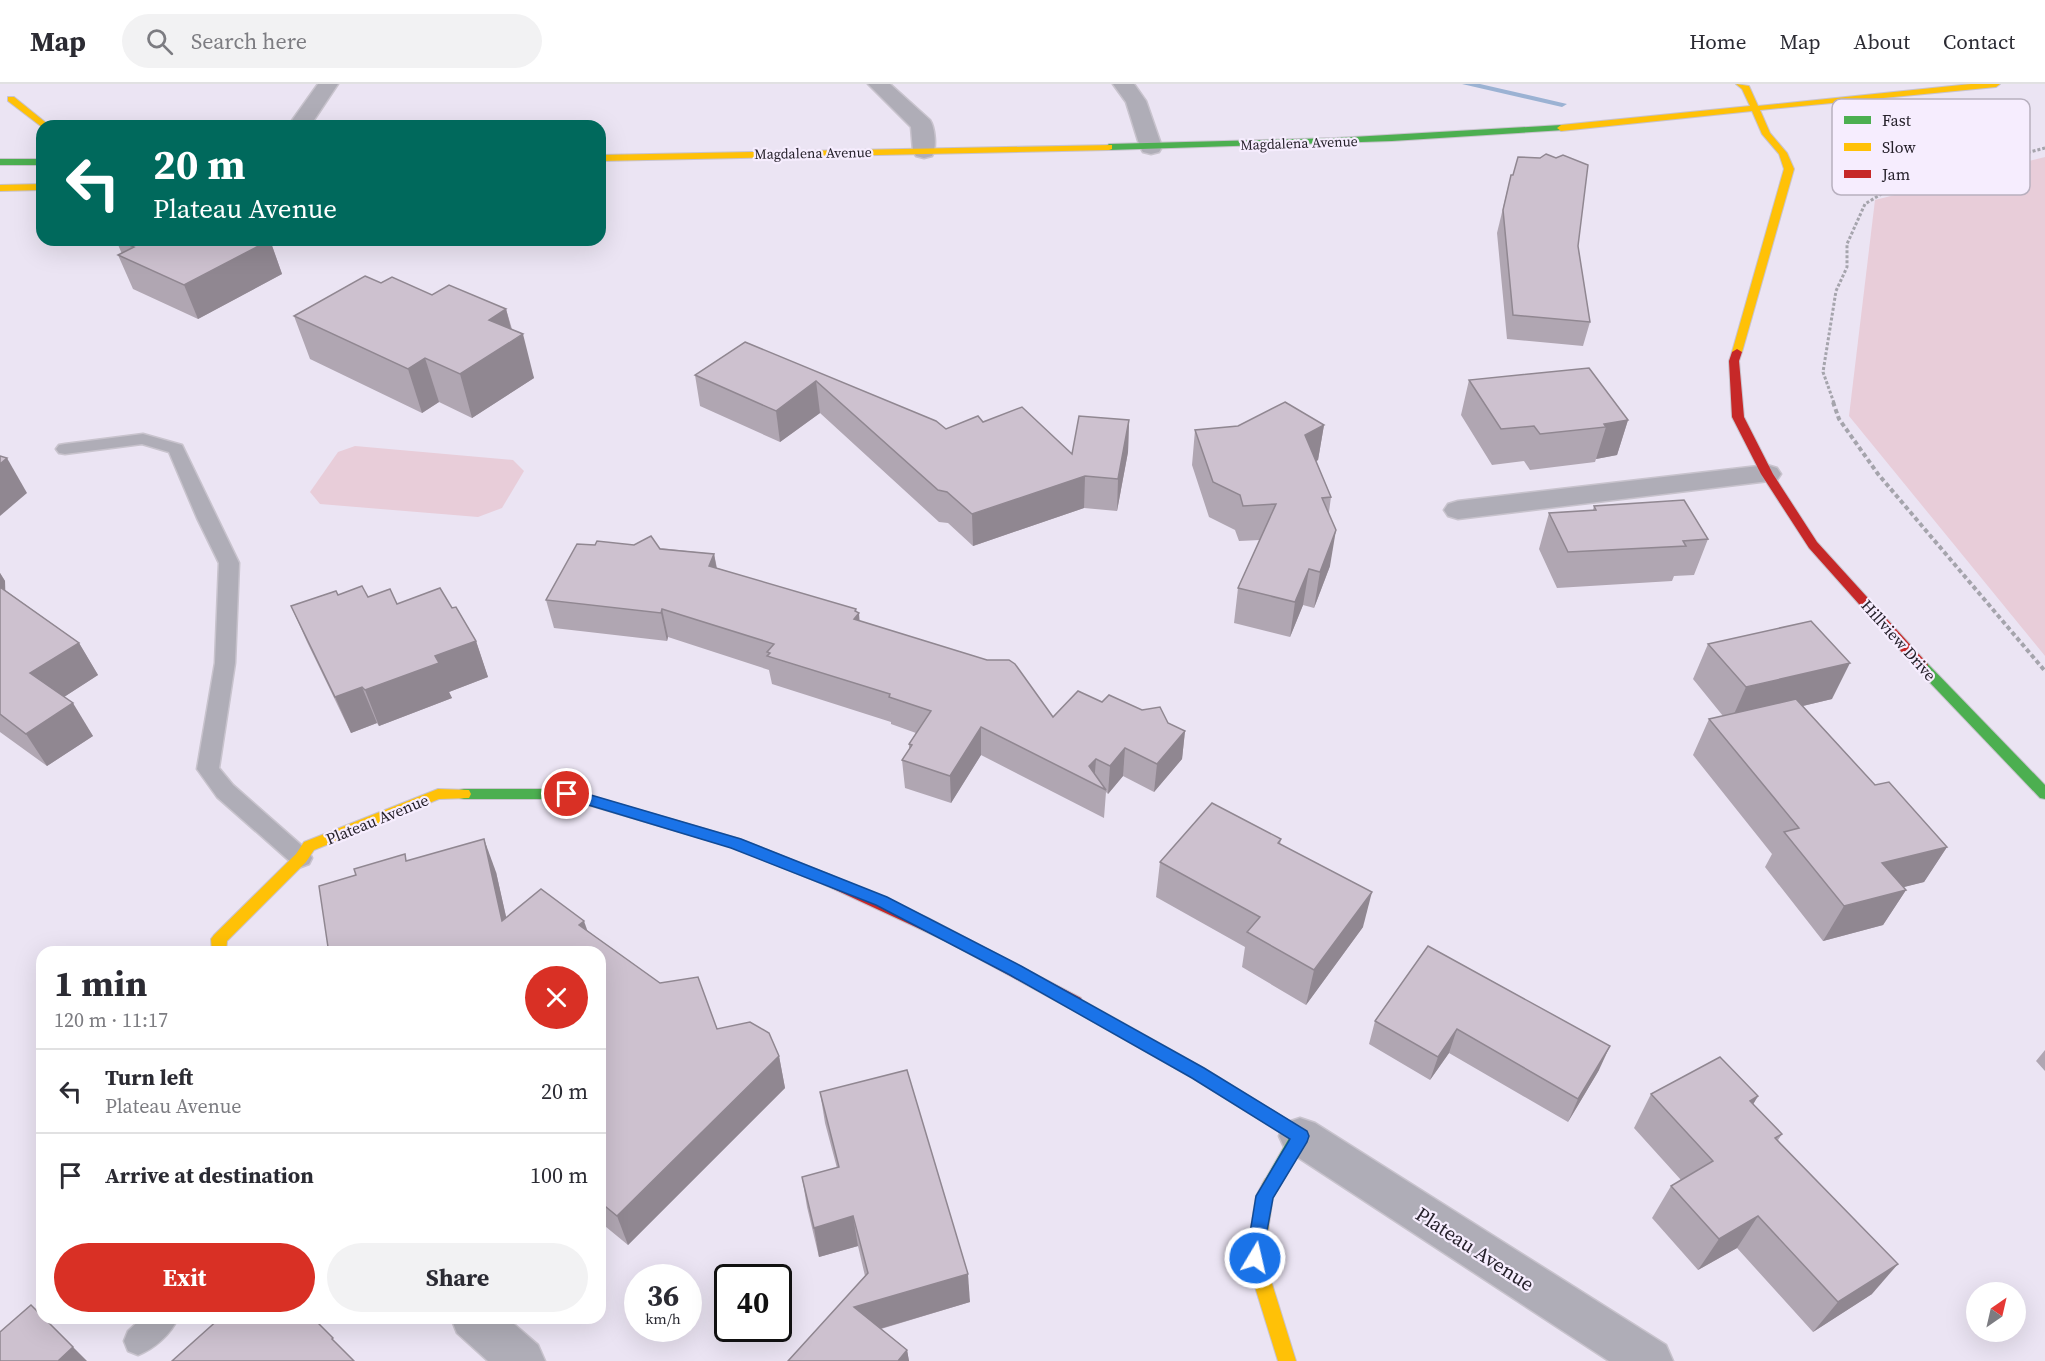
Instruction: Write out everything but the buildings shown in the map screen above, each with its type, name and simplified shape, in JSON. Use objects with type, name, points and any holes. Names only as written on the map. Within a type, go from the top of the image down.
[{"type":"main road","points":[[9,84],[8,104],[36,120]]},
{"type":"main road","name":"Hillview Drive","points":[[1740,84],[1746,88],[1768,138],[1783,153],[1789,170],[1734,361],[1738,417],[1767,474],[1813,544],[1940,686],[2045,794]]},
{"type":"main road","name":"Magdalena Avenue","points":[[1851,99],[1996,84]]},
{"type":"main road","name":"Magdalena Avenue","points":[[606,158],[1357,141],[1632,123],[1832,101]]},
{"type":"main road","points":[[0,162],[36,162]]},
{"type":"main road","points":[[0,188],[36,187]]},
{"type":"main road","name":"Plateau Avenue","points":[[219,946],[219,939],[301,858],[309,846],[438,794],[567,794],[735,843],[881,901],[1016,970],[1198,1073],[1300,1136]]},
{"type":"main road","points":[[1287,1361],[1255,1258],[1265,1196],[1300,1136]]},
{"type":"street","points":[[303,120],[328,84]]},
{"type":"street","points":[[878,84],[922,125],[924,151]]},
{"type":"street","points":[[1123,84],[1136,101],[1151,147]]},
{"type":"street","points":[[1458,510],[1767,474]]},
{"type":"street","name":"Plateau Avenue","points":[[1300,1136],[1650,1361]]},
{"type":"street","points":[[480,1324],[522,1361]]},
{"type":"lane","points":[[65,449],[143,439],[176,449],[206,518],[229,563],[225,663],[208,769],[225,791],[301,858]]},
{"type":"lane","points":[[138,1341],[157,1324]]},
{"type":"path","points":[[2030,152],[2045,148]]},
{"type":"path","points":[[1880,195],[1865,204],[1847,244],[1847,267],[1836,291],[1823,372],[1839,419],[1878,474],[2045,671]]},
{"type":"shaded area","points":[[2045,157],[2045,656],[1849,416],[1875,200],[1895,195],[2030,195],[2030,161]]},
{"type":"shaded area","points":[[355,446],[513,460],[524,471],[502,508],[478,517],[320,504],[310,492],[338,452]]},
{"type":"waterway","points":[[1467,84],[1562,104]]},
{"type":"traffic: fast","points":[[1109,147],[1335,141],[1561,128]]},
{"type":"traffic: fast","points":[[0,162],[36,162]]},
{"type":"traffic: fast","points":[[1921,665],[2045,794]]},
{"type":"traffic: fast","points":[[464,794],[567,794],[735,843],[828,880]]},
{"type":"traffic: fast","points":[[1075,1003],[1198,1073],[1300,1136],[1271,1185]]},
{"type":"traffic: slow","points":[[1737,352],[1789,169],[1783,153],[1766,134],[1746,88],[1740,84]]},
{"type":"traffic: slow","points":[[1848,99],[1996,84]]},
{"type":"traffic: slow","points":[[11,99],[38,120]]},
{"type":"traffic: slow","points":[[1561,128],[1832,101]]},
{"type":"traffic: slow","points":[[606,158],[1109,147]]},
{"type":"traffic: slow","points":[[0,188],[36,187]]},
{"type":"traffic: slow","points":[[219,946],[219,939],[301,858],[309,846],[438,794],[464,794]]},
{"type":"traffic: slow","points":[[1271,1185],[1265,1196],[1255,1258],[1287,1361]]},
{"type":"traffic: jam","points":[[1737,352],[1734,361],[1738,417],[1767,474],[1813,545],[1921,665]]},
{"type":"traffic: jam","points":[[828,880],[954,937],[1075,1003]]},
{"type":"route","points":[[567,794],[735,843],[881,901],[1016,970],[1198,1073],[1300,1136],[1265,1196],[1255,1258]]}]
